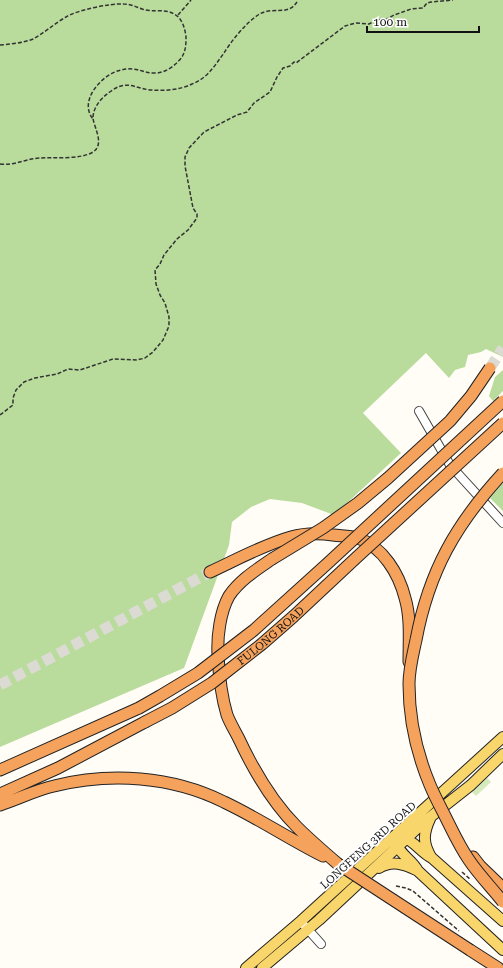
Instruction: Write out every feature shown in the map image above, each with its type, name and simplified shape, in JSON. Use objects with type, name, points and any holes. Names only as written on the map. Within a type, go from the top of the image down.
[{"type":"highway","points":[[338,864],[297,827],[277,803],[253,767],[228,716],[222,695],[219,670],[218,642],[221,618],[228,597],[240,582],[272,559],[323,528],[352,508],[388,478],[450,421],[471,396],[490,368]]},
{"type":"highway","name":"FULONG ROAD","points":[[0,770],[139,708],[198,673],[248,635],[503,401]]},
{"type":"highway","name":"FULONG ROAD","points":[[0,794],[58,768],[146,722],[212,683],[262,644],[310,602],[503,423]]},
{"type":"highway","points":[[410,671],[418,625],[426,596],[441,558],[464,519],[487,490],[503,473]]},
{"type":"highway","points":[[210,572],[292,536],[313,534],[346,536],[358,539],[365,542],[383,556],[393,567],[401,583],[406,599],[408,614],[410,707],[417,742],[430,785],[444,815],[469,861],[503,902]]},
{"type":"highway","points":[[0,806],[54,786],[99,778],[151,780],[173,784],[193,790],[223,801],[300,845],[338,864],[498,968]]},
{"type":"highway","points":[[444,815],[473,858],[503,888]]},
{"type":"highway","points":[[470,950],[491,968]]},
{"type":"main road","name":"LONGFENG 3RD ROAD","points":[[262,968],[395,836],[503,737]]},
{"type":"main road","name":"LONGFENG 3RD ROAD","points":[[246,968],[372,872],[432,816],[471,784],[503,754]]},
{"type":"main road","points":[[432,816],[426,829],[425,838],[426,848],[432,858],[503,921]]},
{"type":"main road","points":[[432,858],[427,856],[408,838],[395,836],[398,848],[418,871],[503,950]]},
{"type":"main road","points":[[372,872],[384,865],[394,863],[404,865],[418,871]]},
{"type":"street","points":[[419,411],[450,465],[503,523]]},
{"type":"street","points":[[304,925],[321,944]]},
{"type":"path","points":[[178,16],[191,0]]},
{"type":"path","points":[[93,120],[96,106],[102,97],[116,87],[131,85],[149,90],[162,91],[192,85],[205,78],[213,69],[228,46],[254,17],[267,11],[288,10],[293,8],[298,0]]},
{"type":"path","points":[[0,415],[11,407],[16,390],[24,382],[39,376],[57,374],[68,369],[80,370],[109,359],[118,358],[132,361],[140,359],[153,352],[162,340],[168,330],[169,317],[165,303],[156,284],[155,270],[160,264],[164,255],[177,239],[188,230],[197,218],[197,214],[193,208],[184,166],[185,157],[190,148],[204,132],[237,115],[247,112],[254,103],[270,92],[283,68],[290,66],[294,62],[296,63],[340,29],[356,23],[369,24],[376,20],[384,20],[394,15],[423,8],[431,2],[453,0]]},
{"type":"path","points":[[0,45],[20,43],[31,39],[67,16],[85,10],[115,4],[131,5],[155,12],[168,12],[178,16],[186,33],[186,46],[183,55],[166,70],[157,73],[131,68],[118,70],[96,87],[88,104],[88,110],[98,136],[97,148],[93,152],[71,157],[37,158],[12,164],[0,164]]},
{"type":"path","points":[[461,871],[472,880]]},
{"type":"path","points":[[396,886],[406,888],[420,896],[461,933]]},
{"type":"green space","points":[[0,0],[503,0],[503,357],[486,349],[481,352],[468,355],[465,367],[455,370],[449,378],[426,353],[363,413],[401,453],[334,515],[302,503],[270,499],[251,507],[232,522],[229,545],[184,668],[0,747]]},
{"type":"green space","points":[[503,370],[503,391],[493,401],[489,396],[495,377]]},
{"type":"green space","points":[[503,483],[503,511],[490,498]]},
{"type":"green space","points":[[487,778],[491,782],[476,796],[472,792]]},
{"type":"tunnel","points":[[490,368],[503,348]]},
{"type":"tunnel","points":[[0,685],[210,572]]}]
